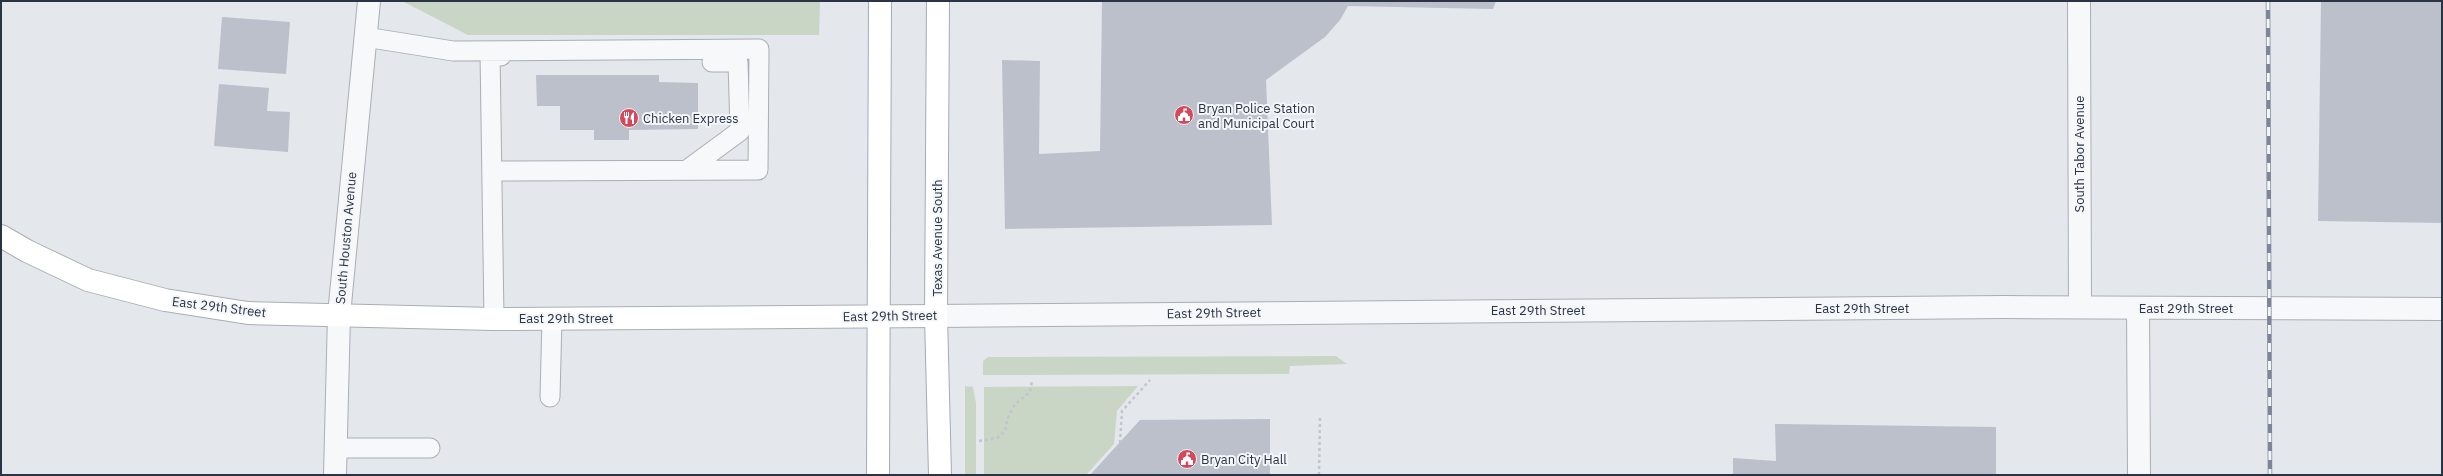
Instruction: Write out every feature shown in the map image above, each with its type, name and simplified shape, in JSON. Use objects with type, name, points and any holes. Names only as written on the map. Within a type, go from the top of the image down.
[{"type":"main road","points":[[878,475],[880,1]]},
{"type":"main road","name":"Texas Avenue South","points":[[938,1],[936,316],[940,475]]},
{"type":"main road","name":"East 29th Street","points":[[1,236],[27,251],[88,280],[165,300],[248,313],[494,319],[936,316]]},
{"type":"street","name":"South Houston Avenue","points":[[335,475],[339,315],[369,1]]},
{"type":"street","name":"South Tabor Avenue","points":[[2079,1],[2080,307]]},
{"type":"street","name":"East 29th Street","points":[[936,316],[2080,307],[2442,309]]},
{"type":"street","points":[[2138,308],[2139,475]]},
{"type":"lane","points":[[365,37],[452,51],[490,52],[759,49],[758,170],[494,171]]},
{"type":"lane","points":[[490,52],[514,62],[738,62],[740,131],[687,170]]},
{"type":"lane","points":[[490,52],[494,171],[494,319]]},
{"type":"lane","points":[[550,397],[552,318]]},
{"type":"lane","points":[[335,448],[430,448]]},
{"type":"path","points":[[1120,443],[1122,411],[1150,380]]},
{"type":"path","points":[[979,441],[997,438],[1005,430],[1008,416],[1016,404],[1030,392],[1032,381]]},
{"type":"path","points":[[1319,475],[1320,416]]},
{"type":"green space","points":[[402,1],[820,1],[819,35],[468,35]]},
{"type":"green space","points":[[1336,356],[1347,364],[1290,366],[1289,374],[983,375],[983,361],[988,357]]},
{"type":"green space","points":[[965,386],[973,387],[976,403],[976,475],[965,475]]},
{"type":"green space","points":[[1138,386],[1117,411],[1114,444],[1086,475],[984,475],[984,387]]},
{"type":"building","name":"Bryan Police Station and Municipal Court","points":[[1102,1],[1496,1],[1493,9],[1348,6],[1340,20],[1325,37],[1266,80],[1272,225],[1005,229],[1002,60],[1040,61],[1039,154],[1100,151]]},
{"type":"building","points":[[2321,1],[2442,1],[2442,223],[2318,221]]},
{"type":"building","points":[[222,17],[290,22],[286,74],[218,69]]},
{"type":"building","name":"Chicken Express","points":[[536,75],[659,75],[659,82],[698,83],[698,129],[629,130],[629,140],[594,140],[594,130],[560,130],[560,106],[537,106]]},
{"type":"building","points":[[219,84],[269,88],[267,111],[290,112],[288,152],[214,146]]},
{"type":"building","name":"Bryan City Hall","points":[[1270,419],[1270,475],[1090,475],[1140,420]]},
{"type":"building","points":[[1775,424],[1996,427],[1996,475],[1733,475],[1733,458],[1776,461]]},
{"type":"railway","points":[[2268,1],[2270,475]]},
{"type":"place","name":"Bryan Police Station and Municipal Court","points":[[1184,115]]},
{"type":"place","name":"Chicken Express","points":[[629,118]]},
{"type":"place","name":"Bryan City Hall","points":[[1187,459]]}]
